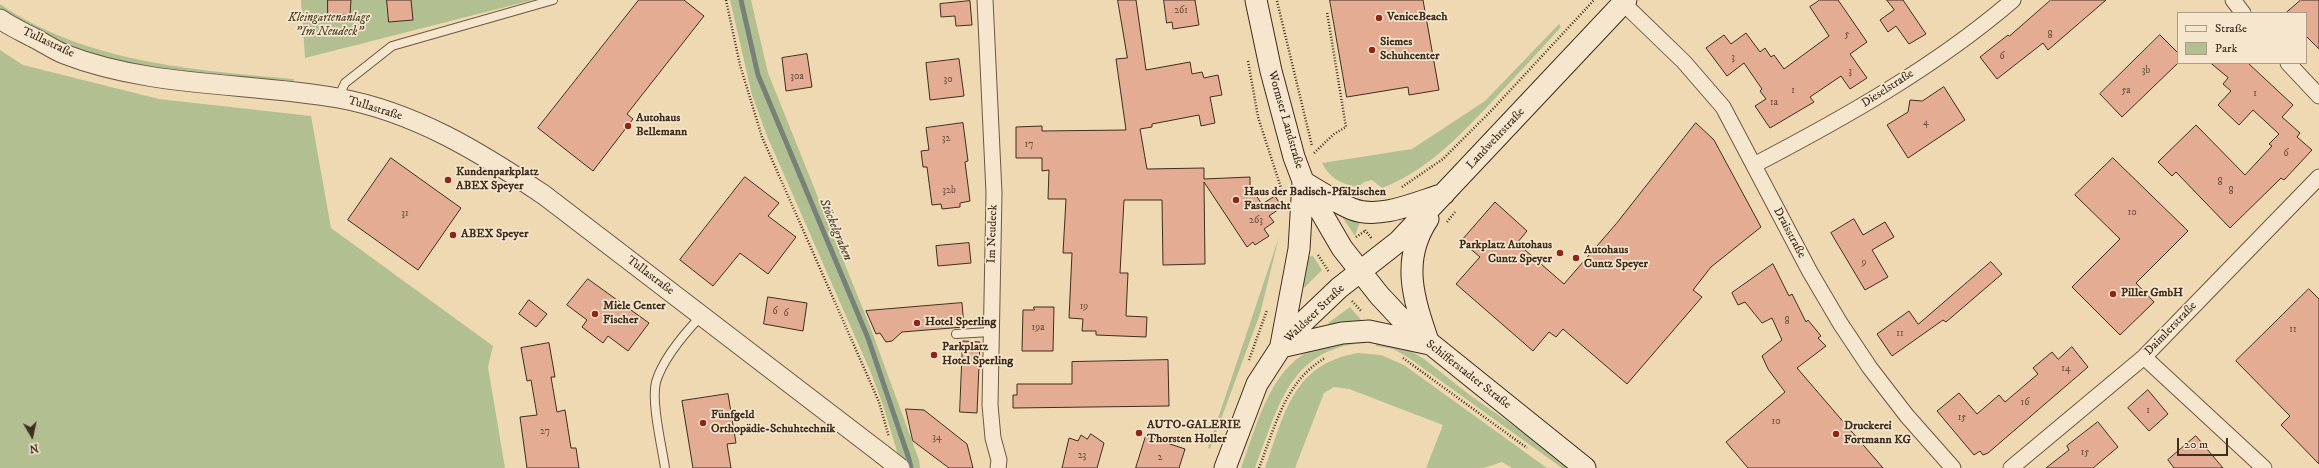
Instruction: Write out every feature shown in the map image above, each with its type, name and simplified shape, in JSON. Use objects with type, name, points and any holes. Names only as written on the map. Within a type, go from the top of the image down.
[{"type":"main road","name":"Wormser Landstraße","points":[[1256,0],[1283,118],[1303,181],[1342,248],[1360,272]]},
{"type":"main road","name":"Landwehrstraße","points":[[1360,272],[1399,241],[1625,2]]},
{"type":"main road","points":[[1303,181],[1353,209],[1366,211],[1398,208],[1445,194],[1425,223],[1416,244],[1410,276],[1415,300],[1429,344],[1369,331],[1342,333],[1281,347],[1299,249],[1303,181]]},
{"type":"main road","name":"Schifferstadter Straße","points":[[1360,272],[1379,295],[1429,344],[1585,468]]},
{"type":"main road","name":"Waldseer Straße","points":[[1225,468],[1257,384],[1281,347],[1320,305],[1360,272]]},
{"type":"street","name":"Im Neudeck","points":[[985,0],[994,193],[990,332],[990,405],[993,438],[999,460],[998,468]]},
{"type":"street","name":"Dieselstraße","points":[[1754,165],[1867,103],[1944,53],[2013,0]]},
{"type":"street","points":[[2233,0],[2242,12]]},
{"type":"street","name":"Draisstraße","points":[[1625,2],[1707,86],[1723,107],[1736,127],[1754,165],[1810,272],[1840,323],[1875,374],[1907,416],[1953,468]]},
{"type":"street","name":"Tullastraße","points":[[0,19],[64,54],[130,73],[192,82],[338,98],[380,109],[421,123],[455,139],[491,159],[544,195],[702,315],[886,447],[900,468]]},
{"type":"street","points":[[2289,64],[2319,96]]},
{"type":"street","name":"Daimlerstraße","points":[[2011,468],[2144,357],[2319,177]]},
{"type":"street","points":[[2144,357],[2264,468]]},
{"type":"lane","points":[[338,98],[345,83],[392,46],[553,0]]},
{"type":"lane","points":[[665,468],[655,400],[656,383],[666,360],[690,328],[702,315]]},
{"type":"lane","points":[[956,334],[990,332]]},
{"type":"path","points":[[726,0],[740,65],[762,138],[879,402],[886,447]]},
{"type":"path","points":[[1277,0],[1316,159]]},
{"type":"path","points":[[1400,188],[1443,159],[1491,111],[1594,0]]},
{"type":"path","points":[[1314,153],[1334,134],[1346,127],[1327,12]]},
{"type":"path","points":[[1247,54],[1258,117],[1284,196]]},
{"type":"path","points":[[1246,367],[1270,303]]},
{"type":"path","points":[[1259,468],[1289,392],[1308,369],[1327,356]]},
{"type":"path","points":[[1400,357],[1532,451]]},
{"type":"green space","name":"Kleingartenanlage \"Im Neudeck\"","points":[[301,0],[533,0],[305,58]]},
{"type":"green space","points":[[730,0],[751,0],[768,73],[871,329],[919,460],[920,468],[902,468],[883,405],[871,373],[767,136],[752,95]]},
{"type":"green space","points":[[0,4],[33,24],[68,39],[104,51],[180,67],[294,79],[293,84],[195,74],[130,63],[98,55],[67,45],[37,32],[0,10]]},
{"type":"green space","points":[[1559,24],[1561,27],[1460,135],[1431,160],[1400,180],[1382,188],[1372,180],[1364,182],[1358,187],[1337,180],[1325,169],[1322,163],[1412,149],[1485,101]]},
{"type":"green space","points":[[0,50],[23,65],[159,99],[311,116],[331,228],[493,346],[488,367],[505,468],[0,468]]},
{"type":"green space","points":[[1338,211],[1361,219],[1355,236]]},
{"type":"green space","points":[[1279,237],[1260,314],[1210,449],[1208,448]]},
{"type":"green space","points":[[1313,256],[1322,270],[1304,288],[1300,284],[1306,257]]},
{"type":"green space","points":[[1350,307],[1362,321],[1346,322],[1330,326],[1328,323]]},
{"type":"green space","points":[[1365,337],[1366,343],[1340,347],[1319,356],[1303,369],[1290,385],[1280,404],[1255,468],[1241,468],[1266,402],[1284,371],[1297,359],[1317,347]]},
{"type":"green space","points":[[1376,338],[1411,351],[1424,359],[1471,396],[1527,435],[1570,468],[1562,468],[1409,358],[1393,349],[1376,346]]},
{"type":"green space","points":[[1358,353],[1381,355],[1404,365],[1547,468],[1512,468],[1502,462],[1484,468],[1426,468],[1443,425],[1349,389],[1334,387],[1324,393],[1295,468],[1265,468],[1286,411],[1294,394],[1305,380],[1318,368],[1336,359]]},
{"type":"building","points":[[328,0],[351,0],[350,15],[328,14]]},
{"type":"building","points":[[387,0],[411,0],[413,20],[389,22]]},
{"type":"building","points":[[639,0],[684,0],[704,16],[627,114],[633,119],[593,171],[538,128]]},
{"type":"building","points":[[1118,0],[1136,0],[1146,70],[1190,62],[1192,74],[1202,72],[1204,78],[1218,75],[1222,95],[1210,97],[1215,123],[1201,126],[1199,115],[1152,124],[1152,127],[1140,129],[1147,169],[1204,168],[1204,179],[1250,177],[1250,187],[1262,204],[1275,196],[1282,207],[1269,216],[1274,222],[1264,229],[1269,236],[1255,245],[1253,242],[1247,247],[1204,182],[1205,264],[1163,265],[1162,200],[1124,200],[1120,273],[1128,273],[1126,316],[1147,317],[1146,337],[1096,335],[1096,331],[1082,331],[1083,319],[1069,318],[1072,253],[1063,253],[1066,199],[1048,199],[1049,170],[1042,171],[1042,158],[1016,158],[1016,127],[1042,126],[1042,131],[1126,130],[1116,59],[1127,58]]},
{"type":"building","points":[[1164,0],[1195,0],[1199,25],[1173,29],[1172,22],[1167,23]]},
{"type":"building","points":[[1330,0],[1423,0],[1439,90],[1409,95],[1408,87],[1347,97]]},
{"type":"building","points":[[1820,0],[1838,0],[1867,42],[1850,54],[1867,78],[1850,89],[1841,76],[1810,97],[1814,102],[1770,128],[1755,106],[1766,99],[1760,91],[1762,89],[1744,63],[1727,76],[1706,48],[1724,35],[1731,44],[1746,33],[1760,52],[1765,48],[1771,57],[1774,55],[1784,69],[1829,36],[1810,7]]},
{"type":"building","points":[[1887,0],[1903,0],[1926,34],[1909,44],[1896,26],[1888,32],[1880,20],[1894,10]]},
{"type":"building","points":[[2051,0],[2106,0],[2048,50],[2043,43],[1997,79],[1980,57],[2008,35],[2009,36]]},
{"type":"building","points":[[2301,0],[2319,0],[2319,49],[2307,37],[2307,12],[2287,12]]},
{"type":"building","points":[[970,1],[972,25],[956,26],[955,16],[941,17],[940,4]]},
{"type":"building","points":[[2160,35],[2177,52],[2177,64],[2122,117],[2100,94]]},
{"type":"building","points":[[807,54],[812,87],[786,91],[782,58]]},
{"type":"building","points":[[959,59],[964,96],[930,100],[926,63]]},
{"type":"building","points":[[2212,64],[2249,64],[2293,105],[2282,117],[2300,133],[2297,137],[2312,150],[2284,180],[2281,178],[2230,228],[2176,172],[2172,176],[2158,162],[2196,125],[2245,175],[2272,146],[2269,144],[2279,134],[2253,110],[2239,125],[2218,105],[2231,91],[2223,84],[2228,78]]},
{"type":"building","points":[[1944,87],[1965,120],[1908,158],[1887,125],[1908,112],[1910,100],[1922,101]]},
{"type":"building","points":[[963,123],[968,161],[965,162],[970,201],[960,203],[960,207],[942,209],[941,204],[932,205],[927,167],[923,167],[921,151],[929,150],[926,128]]},
{"type":"building","points":[[1696,123],[1714,140],[1761,227],[1711,267],[1693,290],[1702,297],[1627,384],[1563,329],[1556,337],[1549,332],[1533,351],[1456,284],[1480,257],[1461,241],[1495,202],[1527,231],[1517,243],[1564,284],[1616,224]]},
{"type":"building","points":[[391,158],[461,208],[418,270],[348,220]]},
{"type":"building","points":[[2113,158],[2188,231],[2136,283],[2154,302],[2120,335],[2072,287],[2120,239],[2075,195]]},
{"type":"building","points":[[745,177],[779,203],[768,216],[796,237],[768,274],[740,253],[713,286],[680,260]]},
{"type":"building","points":[[1854,219],[1863,235],[1885,222],[1894,237],[1872,250],[1888,277],[1865,290],[1831,233]]},
{"type":"building","points":[[969,243],[971,263],[938,266],[936,246]]},
{"type":"building","points":[[1991,262],[2002,274],[1946,322],[1943,320],[1892,356],[1877,334],[1909,311],[1918,324]]},
{"type":"building","points":[[1773,264],[1789,296],[1792,294],[1806,322],[1808,320],[1821,336],[1818,338],[1826,346],[1797,368],[1883,468],[1748,468],[1726,442],[1785,392],[1768,369],[1762,356],[1782,340],[1772,318],[1762,323],[1745,302],[1738,305],[1732,293]]},
{"type":"building","name":"Miele Center Fischer","points":[[588,279],[649,323],[628,351],[608,336],[603,343],[582,327],[587,320],[567,305]]},
{"type":"building","points":[[2309,289],[2319,299],[2319,464],[2281,425],[2290,416],[2236,361]]},
{"type":"building","points":[[768,297],[807,303],[803,331],[764,324]]},
{"type":"building","points":[[529,300],[547,314],[536,327],[519,314]]},
{"type":"building","name":"Hotel Sperling","points":[[962,303],[964,327],[902,332],[892,341],[886,342],[880,333],[876,334],[866,311]]},
{"type":"building","points":[[1034,307],[1054,307],[1053,351],[1022,351],[1023,310],[1034,310]]},
{"type":"building","points":[[963,341],[980,342],[977,413],[960,412]]},
{"type":"building","points":[[549,343],[555,377],[551,377],[557,412],[565,410],[571,448],[576,448],[579,468],[527,468],[520,417],[537,415],[531,380],[527,381],[521,348]]},
{"type":"building","points":[[2072,347],[2088,367],[1988,453],[1983,455],[1980,451],[1974,455],[1937,411],[1959,393],[1977,414],[1999,395],[2005,402],[2038,374],[2033,368],[2052,352],[2058,359]]},
{"type":"building","points":[[1168,360],[1169,406],[1013,408],[1013,395],[1017,395],[1017,384],[1072,384],[1072,362]]},
{"type":"building","points":[[2148,390],[2168,414],[2149,431],[2128,408]]},
{"type":"building","points":[[728,394],[736,443],[727,444],[731,468],[693,468],[682,401]]},
{"type":"building","points":[[906,409],[924,410],[967,444],[973,468],[949,468],[913,441]]},
{"type":"building","points":[[2098,422],[2118,447],[2093,468],[2046,468],[2069,450],[2067,446]]},
{"type":"building","points":[[1091,434],[1104,443],[1097,468],[1062,468],[1069,438],[1078,441],[1081,435],[1087,439]]},
{"type":"building","points":[[1146,436],[1185,449],[1179,468],[1136,468]]},
{"type":"building","points":[[2196,436],[2223,468],[2174,468],[2168,460]]},
{"type":"waterway","name":"Stöckelgraben","points":[[741,0],[758,75],[868,338],[911,468]]},
{"type":"place","name":"VeniceBeach","points":[[1379,18]]},
{"type":"place","name":"Siemes Schuhcenter","points":[[1372,50]]},
{"type":"place","name":"Autohaus Bellemann","points":[[628,126]]},
{"type":"place","name":"Kundenparkplatz ABEX Speyer","points":[[448,180]]},
{"type":"place","name":"Haus der Badisch-Pfälzischen Fastnacht","points":[[1236,200]]},
{"type":"place","name":"ABEX Speyer","points":[[453,235]]},
{"type":"place","name":"Parkplatz Autohaus Cuntz Speyer","points":[[1560,253]]},
{"type":"place","name":"Autohaus Cuntz Speyer","points":[[1576,258]]},
{"type":"place","name":"Piller GmbH","points":[[2113,294]]},
{"type":"place","name":"Miele Center Fischer","points":[[595,314]]},
{"type":"place","name":"Hotel Sperling","points":[[917,323]]},
{"type":"place","name":"Parkplatz Hotel Sperling","points":[[934,355]]},
{"type":"place","name":"Fünfgeld Orthopädie-Schuhtechnik","points":[[703,423]]},
{"type":"place","name":"AUTO-GALERIE Thorsten Holler","points":[[1139,433]]},
{"type":"place","name":"Druckerei Fortmann KG","points":[[1836,434]]}]
